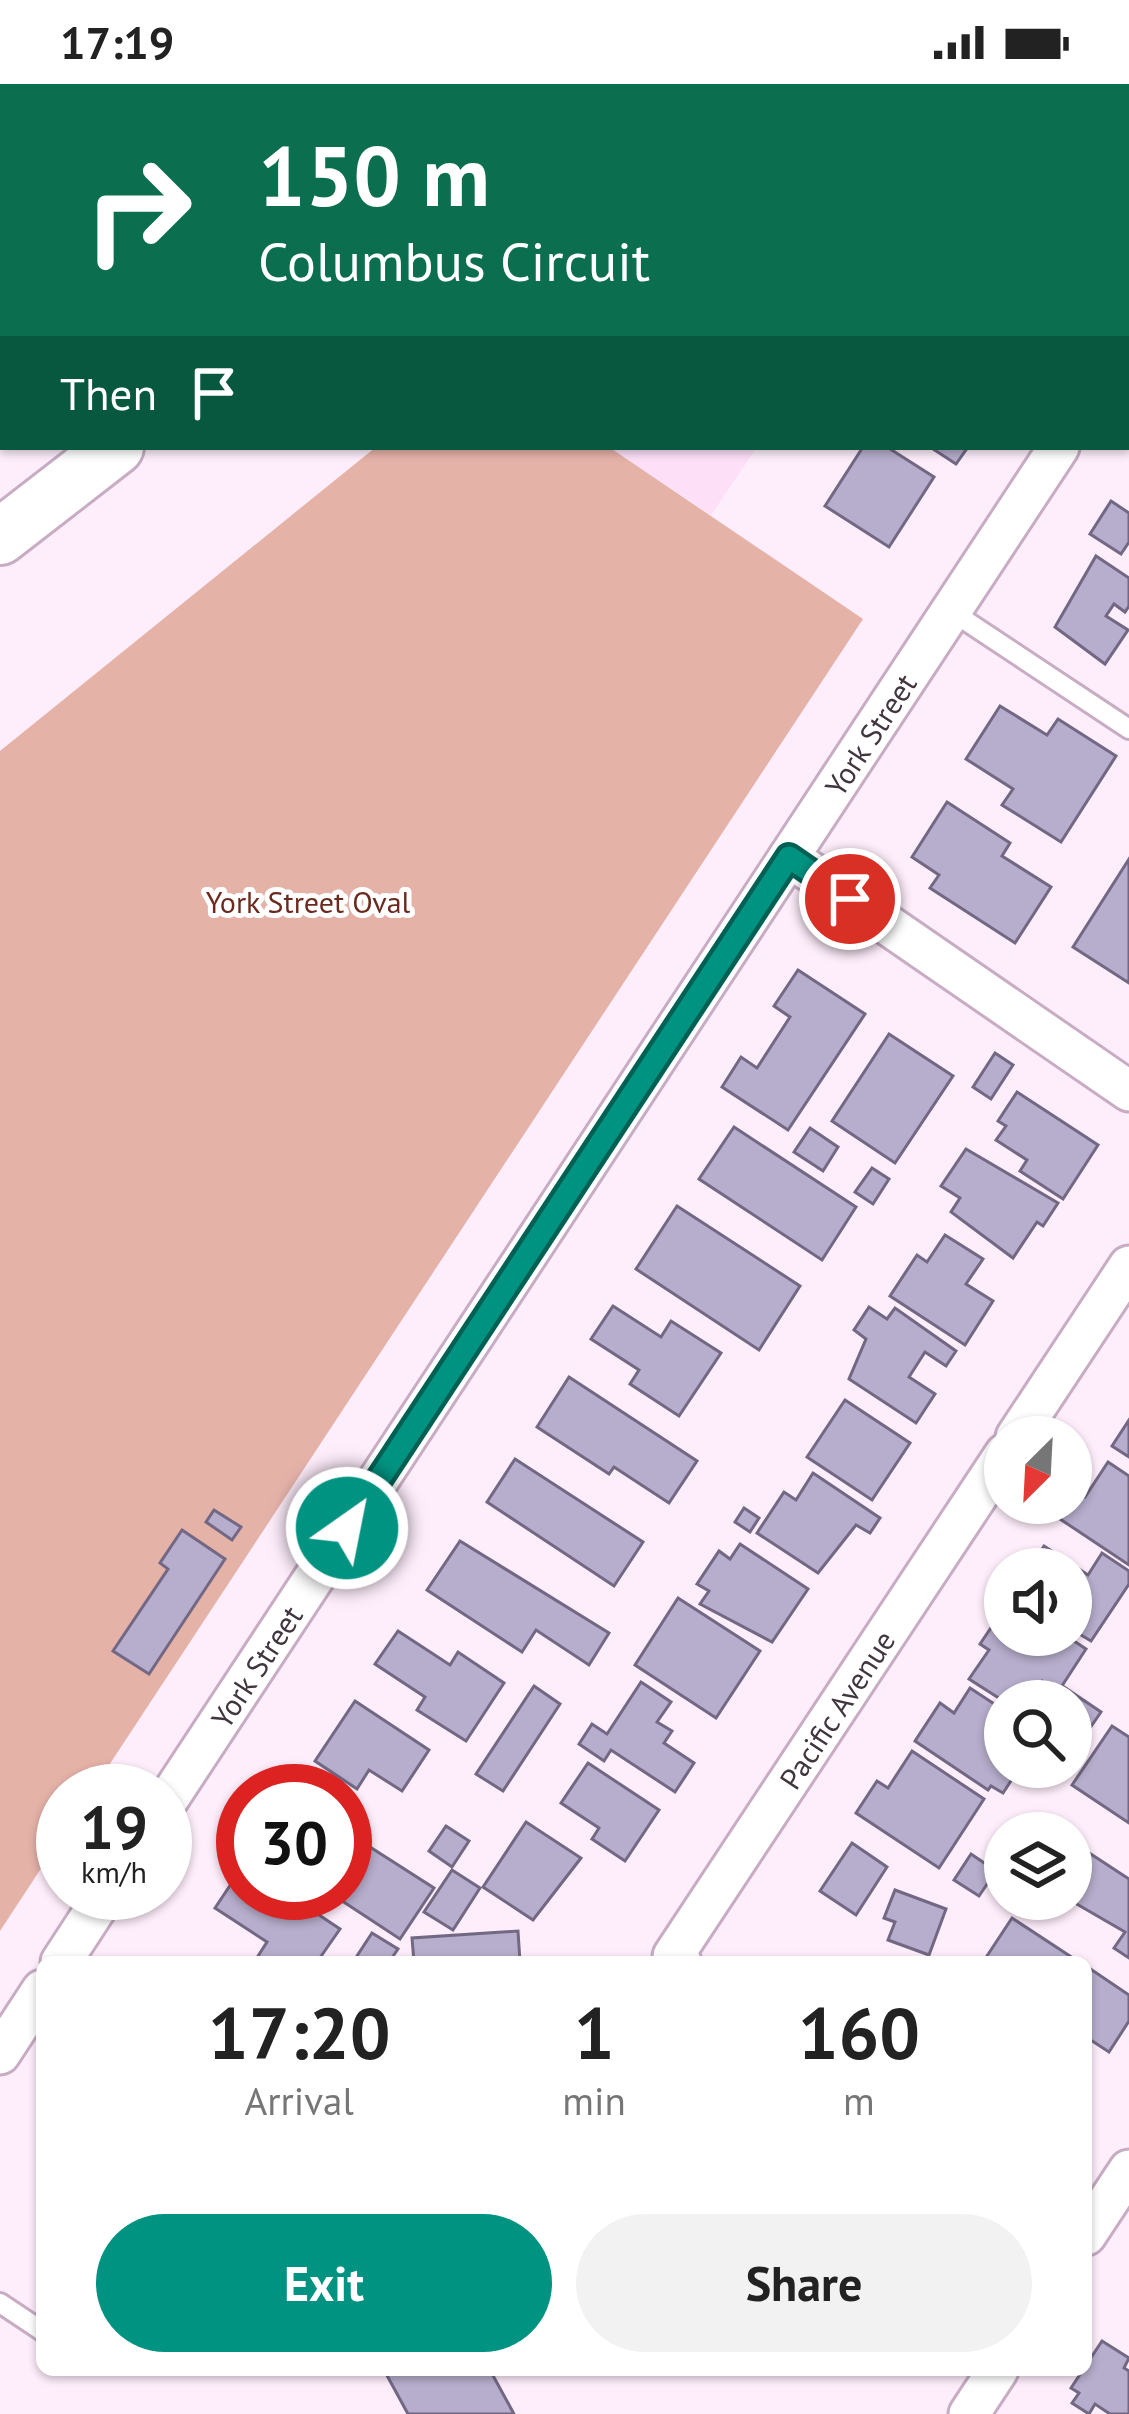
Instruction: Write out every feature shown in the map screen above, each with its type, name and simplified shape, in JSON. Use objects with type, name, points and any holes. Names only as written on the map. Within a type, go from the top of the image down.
[{"type":"main road","points":[[0,537],[112,450]]},
{"type":"street","name":"York Street","points":[[191,1764],[1057,450]]},
{"type":"street","points":[[789,857],[1129,1091]]},
{"type":"street","points":[[1030,1416],[1129,1266]]},
{"type":"street","name":"Pacific Avenue","points":[[674,1956],[984,1486]]},
{"type":"street","points":[[65,1956],[88,1920]]},
{"type":"street","points":[[0,2054],[36,1999]]},
{"type":"street","points":[[1092,2223],[1129,2170]]},
{"type":"street","points":[[969,2414],[994,2376]]},
{"type":"lane","points":[[951,611],[1129,729]]},
{"type":"lane","points":[[0,2303],[36,2326]]},
{"type":"shaded area","points":[[614,450],[755,450],[711,515]]},
{"type":"green space","name":"York Street Oval","points":[[372,450],[613,450],[863,619],[110,1764],[36,1764],[36,1876],[0,1931],[0,751]]},
{"type":"building","points":[[861,450],[892,450],[934,477],[889,547],[825,506]]},
{"type":"building","points":[[935,450],[966,450],[956,464]]},
{"type":"building","points":[[1111,501],[1129,513],[1129,542],[1121,554],[1090,534]]},
{"type":"building","points":[[1096,556],[1129,578],[1129,606],[1125,612],[1114,604],[1106,616],[1128,630],[1105,664],[1055,627]]},
{"type":"building","points":[[1000,706],[1047,735],[1058,719],[1116,756],[1061,842],[1002,805],[1013,789],[966,759]]},
{"type":"building","points":[[947,802],[1010,843],[1002,856],[1051,887],[1015,943],[930,888],[939,875],[912,857]]},
{"type":"building","points":[[1129,859],[1129,983],[1073,947]]},
{"type":"building","points":[[798,970],[865,1014],[788,1130],[722,1087],[741,1057],[757,1068],[790,1017],[774,1006]]},
{"type":"building","points":[[889,1034],[953,1076],[895,1163],[832,1121]]},
{"type":"building","points":[[995,1053],[1013,1065],[991,1099],[973,1087]]},
{"type":"building","points":[[1017,1092],[1098,1145],[1063,1199],[1020,1171],[1027,1160],[996,1140],[1006,1126],[998,1121]]},
{"type":"building","points":[[734,1127],[856,1207],[822,1260],[699,1179]]},
{"type":"building","points":[[810,1128],[838,1147],[823,1171],[794,1152]]},
{"type":"building","points":[[966,1149],[1058,1203],[1043,1226],[1037,1222],[1013,1258],[951,1212],[960,1198],[941,1186]]},
{"type":"building","points":[[872,1168],[889,1179],[873,1204],[855,1192]]},
{"type":"building","points":[[677,1206],[800,1286],[759,1350],[636,1269]]},
{"type":"building","points":[[945,1235],[983,1259],[966,1284],[993,1301],[965,1345],[890,1296],[917,1255],[927,1262]]},
{"type":"building","points":[[613,1306],[661,1337],[671,1321],[721,1353],[679,1416],[630,1384],[639,1370],[591,1339]]},
{"type":"building","points":[[869,1307],[887,1319],[895,1308],[956,1351],[946,1366],[925,1352],[909,1377],[935,1394],[916,1423],[849,1379],[866,1339],[854,1330]]},
{"type":"building","points":[[569,1377],[697,1461],[669,1503],[614,1467],[609,1474],[537,1427]]},
{"type":"building","points":[[845,1400],[910,1443],[872,1500],[807,1457]]},
{"type":"building","points":[[1129,1420],[1129,1457],[1112,1446]]},
{"type":"building","points":[[515,1459],[643,1542],[614,1586],[487,1502]]},
{"type":"building","points":[[1108,1462],[1129,1476],[1129,1565],[1068,1524],[1092,1524],[1092,1486]]},
{"type":"building","points":[[813,1473],[880,1518],[870,1533],[856,1525],[818,1573],[757,1533],[784,1492],[796,1500]]},
{"type":"building","points":[[744,1508],[759,1518],[750,1532],[735,1522]]},
{"type":"building","points":[[214,1510],[241,1527],[232,1540],[206,1522]]},
{"type":"building","points":[[182,1530],[225,1559],[149,1674],[113,1651],[168,1569],[160,1563]]},
{"type":"building","points":[[460,1541],[609,1633],[589,1665],[536,1630],[522,1652],[427,1590]]},
{"type":"building","points":[[740,1544],[808,1589],[772,1642],[700,1604],[709,1591],[697,1584],[719,1551],[730,1559]]},
{"type":"building","points":[[1102,1553],[1129,1571],[1129,1584],[1092,1640],[1092,1569]]},
{"type":"building","points":[[678,1598],[760,1651],[716,1718],[635,1665]]},
{"type":"building","points":[[398,1631],[450,1665],[458,1652],[504,1683],[466,1741],[417,1710],[425,1697],[375,1664]]},
{"type":"building","points":[[985,1656],[1081,1656],[1066,1680],[984,1680],[984,1689],[969,1679]]},
{"type":"building","points":[[641,1682],[671,1702],[657,1722],[672,1731],[664,1743],[694,1763],[675,1792],[611,1750],[604,1761],[579,1744],[592,1724],[607,1734]]},
{"type":"building","points":[[534,1686],[560,1704],[503,1791],[476,1774]]},
{"type":"building","points":[[970,1688],[984,1697],[984,1787],[915,1741],[940,1703],[954,1713]]},
{"type":"building","points":[[355,1701],[429,1750],[402,1791],[372,1772],[372,1764],[315,1761]]},
{"type":"building","points":[[1112,1726],[1129,1737],[1129,1823],[1076,1788],[1092,1788],[1092,1756]]},
{"type":"building","points":[[912,1751],[984,1799],[939,1868],[856,1813],[877,1781],[888,1788]]},
{"type":"building","points":[[588,1763],[659,1810],[625,1861],[592,1839],[599,1828],[561,1803]]},
{"type":"building","points":[[526,1822],[581,1858],[533,1920],[483,1887]]},
{"type":"building","points":[[446,1826],[469,1841],[452,1867],[429,1851]]},
{"type":"building","points":[[852,1843],[887,1867],[856,1915],[820,1891]]},
{"type":"building","points":[[372,1848],[434,1888],[400,1939],[371,1920]]},
{"type":"building","points":[[971,1854],[984,1863],[984,1889],[979,1896],[954,1880]]},
{"type":"building","points":[[1092,1855],[1129,1879],[1129,1958],[1114,1948],[1125,1932],[1092,1913]]},
{"type":"building","points":[[452,1870],[480,1888],[453,1930],[424,1912]]},
{"type":"building","points":[[895,1890],[946,1909],[929,1955],[888,1940],[895,1922],[884,1918]]},
{"type":"building","points":[[233,1920],[326,1920],[340,1929],[321,1956],[258,1956],[267,1942]]},
{"type":"building","points":[[1015,1920],[1070,1956],[987,1956]]},
{"type":"building","points":[[518,1931],[520,1956],[414,1956],[412,1938]]},
{"type":"building","points":[[372,1933],[398,1949],[393,1956],[357,1956]]},
{"type":"building","points":[[1092,1970],[1129,1995],[1129,2021],[1109,2052],[1092,2041]]},
{"type":"building","points":[[1102,2341],[1129,2358],[1124,2368],[1129,2371],[1129,2414],[1110,2414],[1095,2404],[1089,2414],[1072,2403],[1079,2393],[1071,2388],[1079,2376],[1092,2376],[1092,2356]]},
{"type":"building","points":[[387,2376],[493,2376],[514,2414],[408,2414]]},
{"type":"route","points":[[347,1528],[789,857],[850,899]]}]
